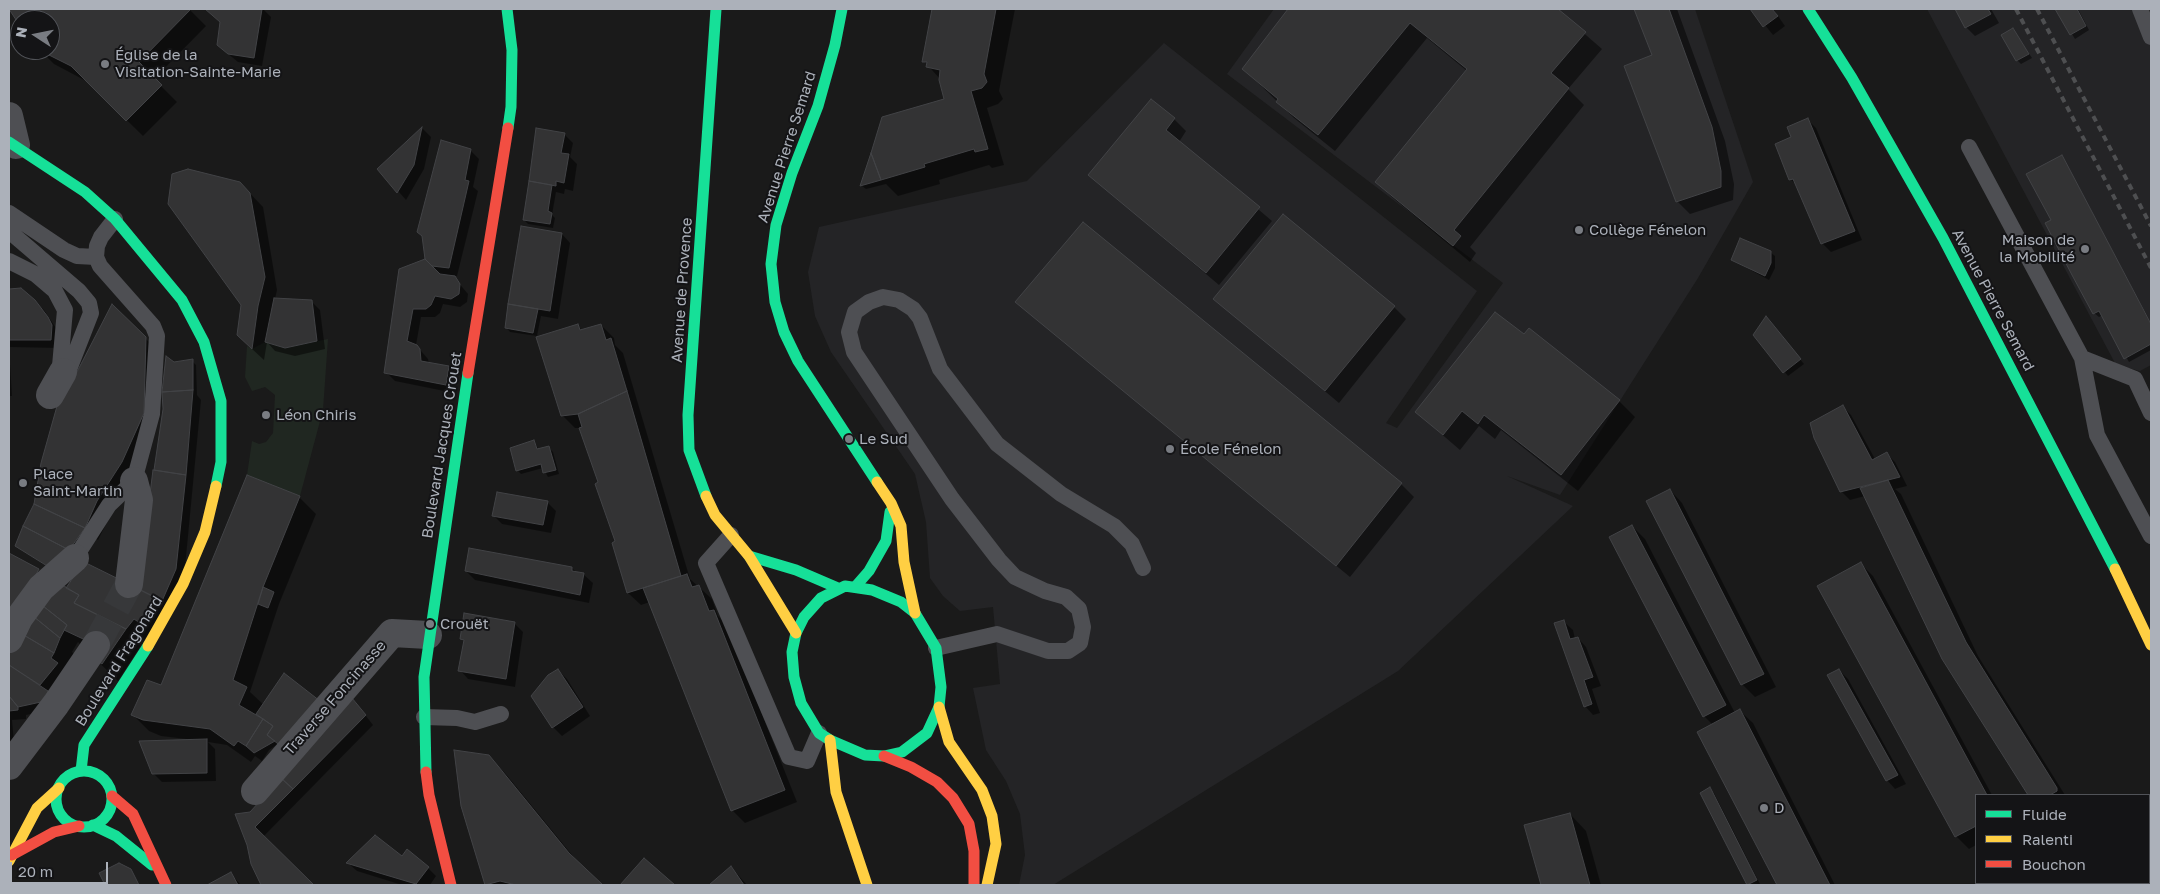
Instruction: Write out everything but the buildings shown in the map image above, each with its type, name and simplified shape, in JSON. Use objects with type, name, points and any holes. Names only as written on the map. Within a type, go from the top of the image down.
[{"type":"main road","name":"Boulevard Jacques Crouet","points":[[451,885],[429,795],[425,760],[424,677],[428,635],[512,106],[512,50],[507,9]]},
{"type":"main road","name":"Avenue de Provence","points":[[716,9],[688,415],[689,450],[699,483],[715,515],[749,556],[796,633]]},
{"type":"main road","name":"Avenue Pierre Semard","points":[[842,9],[835,46],[818,106],[792,173],[776,225],[771,264],[774,292],[784,332],[798,361],[892,503],[901,526],[904,562],[915,613]]},
{"type":"main road","name":"Avenue Pierre Semard","points":[[1808,9],[1857,86],[1939,230],[2137,612],[2151,645]]},
{"type":"main road","name":"Boulevard Fragonard","points":[[12,144],[85,192],[115,219],[182,300],[204,342],[221,401],[222,462],[205,532],[183,584],[159,629],[84,745],[81,771]]},
{"type":"main road","points":[[855,587],[869,571],[886,541],[892,503]]},
{"type":"main road","points":[[749,556],[796,570],[838,588],[855,587],[888,595],[902,602],[915,613],[926,628],[936,648],[941,688],[939,707],[927,733],[902,752],[884,756],[864,755],[825,737]]},
{"type":"main road","points":[[838,588],[821,598],[811,608],[796,633],[792,652],[794,677],[802,703],[825,737],[836,792],[868,885]]},
{"type":"main road","name":"Avenue Pierre Semard","points":[[2137,612],[2151,630]]},
{"type":"main road","points":[[939,707],[949,742],[963,766],[982,790],[992,816],[996,844],[987,885]]},
{"type":"main road","points":[[884,756],[911,767],[937,782],[953,798],[969,824],[974,851],[974,885]]},
{"type":"main road","points":[[79,826],[64,818],[60,812],[56,795],[65,778],[81,771],[98,774],[105,780],[112,796],[133,814],[166,885]]},
{"type":"main road","points":[[10,858],[37,808],[59,788]]},
{"type":"main road","points":[[93,825],[108,814],[112,796]]},
{"type":"main road","points":[[10,858],[54,832],[93,825],[116,836],[157,869]]},
{"type":"street","points":[[9,116],[12,144]]},
{"type":"street","points":[[50,395],[63,372]]},
{"type":"street","points":[[129,584],[140,500],[134,481]]},
{"type":"street","points":[[9,639],[19,618],[40,588],[75,558]]},
{"type":"street","name":"Traverse Foncinasse","points":[[255,791],[392,633],[428,635]]},
{"type":"street","points":[[9,766],[56,704],[96,645]]},
{"type":"lane","points":[[2140,9],[2151,38]]},
{"type":"lane","points":[[1969,147],[2082,358],[2097,435],[2151,536]]},
{"type":"lane","points":[[9,213],[64,250],[77,256],[96,257]]},
{"type":"lane","points":[[75,558],[109,505],[134,481],[152,414],[157,336],[153,326],[100,266],[96,257],[96,246],[115,219]]},
{"type":"lane","points":[[9,231],[79,290],[89,303],[91,313],[68,372],[63,372],[60,366],[65,310],[55,291],[34,274],[9,262]]},
{"type":"lane","points":[[936,648],[997,634],[1048,651],[1068,651],[1080,643],[1083,627],[1079,609],[1066,597],[1045,591],[1015,577],[999,560],[952,499],[854,352],[849,332],[855,312],[868,302],[883,297],[891,298],[913,309],[920,318],[940,369],[998,444],[1061,494],[1114,526],[1132,544],[1143,568]]},
{"type":"lane","points":[[2082,358],[2135,379],[2151,414]]},
{"type":"lane","points":[[731,535],[706,563],[789,757],[807,761],[825,737]]},
{"type":"lane","points":[[424,717],[457,718],[475,722],[501,714]]},
{"type":"shaded area","name":"École Fénelon","points":[[1274,9],[1695,9],[1753,182],[1698,278],[1560,495],[1507,476],[1573,506],[1398,671],[1053,885],[1019,885],[1025,855],[1020,814],[1006,781],[986,750],[973,688],[1000,684],[993,607],[960,611],[943,596],[930,578],[926,522],[915,474],[831,352],[815,316],[808,272],[819,227],[1027,181],[1164,43],[1477,291],[1386,423],[1397,428],[1503,283],[1227,74]]},
{"type":"shaded area","points":[[1927,9],[2151,9],[2151,365],[2140,371],[2116,365]]},
{"type":"shaded area","points":[[328,339],[323,410],[300,496],[247,475],[252,441],[259,444],[266,442],[273,433],[275,395],[265,387],[252,391],[245,377],[247,346],[252,349],[265,342],[285,348]]},
{"type":"tunnel","points":[[96,645],[129,584]]},
{"type":"railway","points":[[2016,9],[2151,268]]},
{"type":"railway","points":[[2037,9],[2151,226]]},
{"type":"traffic: fast","points":[[507,9],[512,50],[511,107],[508,128]]},
{"type":"traffic: fast","points":[[706,496],[689,450],[688,415],[716,9]]},
{"type":"traffic: fast","points":[[842,9],[835,45],[818,106],[792,173],[776,225],[771,264],[775,302],[784,332],[798,361],[877,482]]},
{"type":"traffic: fast","points":[[1808,9],[1852,78],[1943,238],[2115,569]]},
{"type":"traffic: fast","points":[[9,142],[85,192],[115,219],[182,300],[204,342],[221,401],[221,462],[216,486]]},
{"type":"traffic: fast","points":[[426,772],[424,677],[468,373]]},
{"type":"traffic: fast","points":[[855,587],[869,571],[886,541],[890,512]]},
{"type":"traffic: fast","points":[[749,556],[796,570],[838,588]]},
{"type":"traffic: fast","points":[[845,586],[872,590],[901,602],[915,613],[936,648],[941,687],[939,707],[927,733],[902,752],[884,756],[865,755],[830,740],[819,733],[801,703],[794,677],[792,652],[796,633],[804,617],[821,598],[845,586]]},
{"type":"traffic: fast","points":[[81,771],[84,745],[148,646]]},
{"type":"traffic: fast","points":[[84,771],[95,773],[104,779],[110,788],[112,799],[110,810],[104,819],[95,825],[84,827],[73,825],[64,819],[58,810],[56,799],[58,788],[64,779],[73,773],[84,771]]},
{"type":"traffic: fast","points":[[93,825],[116,836],[152,865]]},
{"type":"traffic: slow","points":[[877,482],[891,503],[901,526],[904,562],[915,613]]},
{"type":"traffic: slow","points":[[148,646],[183,584],[205,532],[216,486]]},
{"type":"traffic: slow","points":[[706,496],[715,515],[749,556],[796,633]]},
{"type":"traffic: slow","points":[[2115,569],[2151,645]]},
{"type":"traffic: slow","points":[[939,707],[949,742],[982,790],[992,816],[996,844],[987,885]]},
{"type":"traffic: slow","points":[[830,740],[836,792],[867,885]]},
{"type":"traffic: slow","points":[[9,861],[37,808],[59,788]]},
{"type":"traffic: jam","points":[[468,373],[508,128]]},
{"type":"traffic: jam","points":[[884,756],[911,767],[937,782],[953,798],[969,824],[974,851],[974,885]]},
{"type":"traffic: jam","points":[[426,772],[429,795],[451,885]]},
{"type":"traffic: jam","points":[[112,796],[133,814],[166,885]]},
{"type":"traffic: jam","points":[[12,855],[54,832],[79,826]]},
{"type":"place","name":"Église de la Visitation-Sainte-Marie","points":[[105,64]]},
{"type":"place","name":"Collège Fénelon","points":[[1579,230]]},
{"type":"place","name":"Maison de la Mobilité","points":[[2085,249]]},
{"type":"place","name":"Léon Chiris","points":[[266,415]]},
{"type":"place","name":"Le Sud","points":[[849,439]]},
{"type":"place","name":"École Fénelon","points":[[1170,449]]},
{"type":"place","name":"Place Saint-Martin","points":[[23,483]]},
{"type":"place","name":"Crouët","points":[[430,624]]},
{"type":"place","name":"D","points":[[1764,808]]}]
